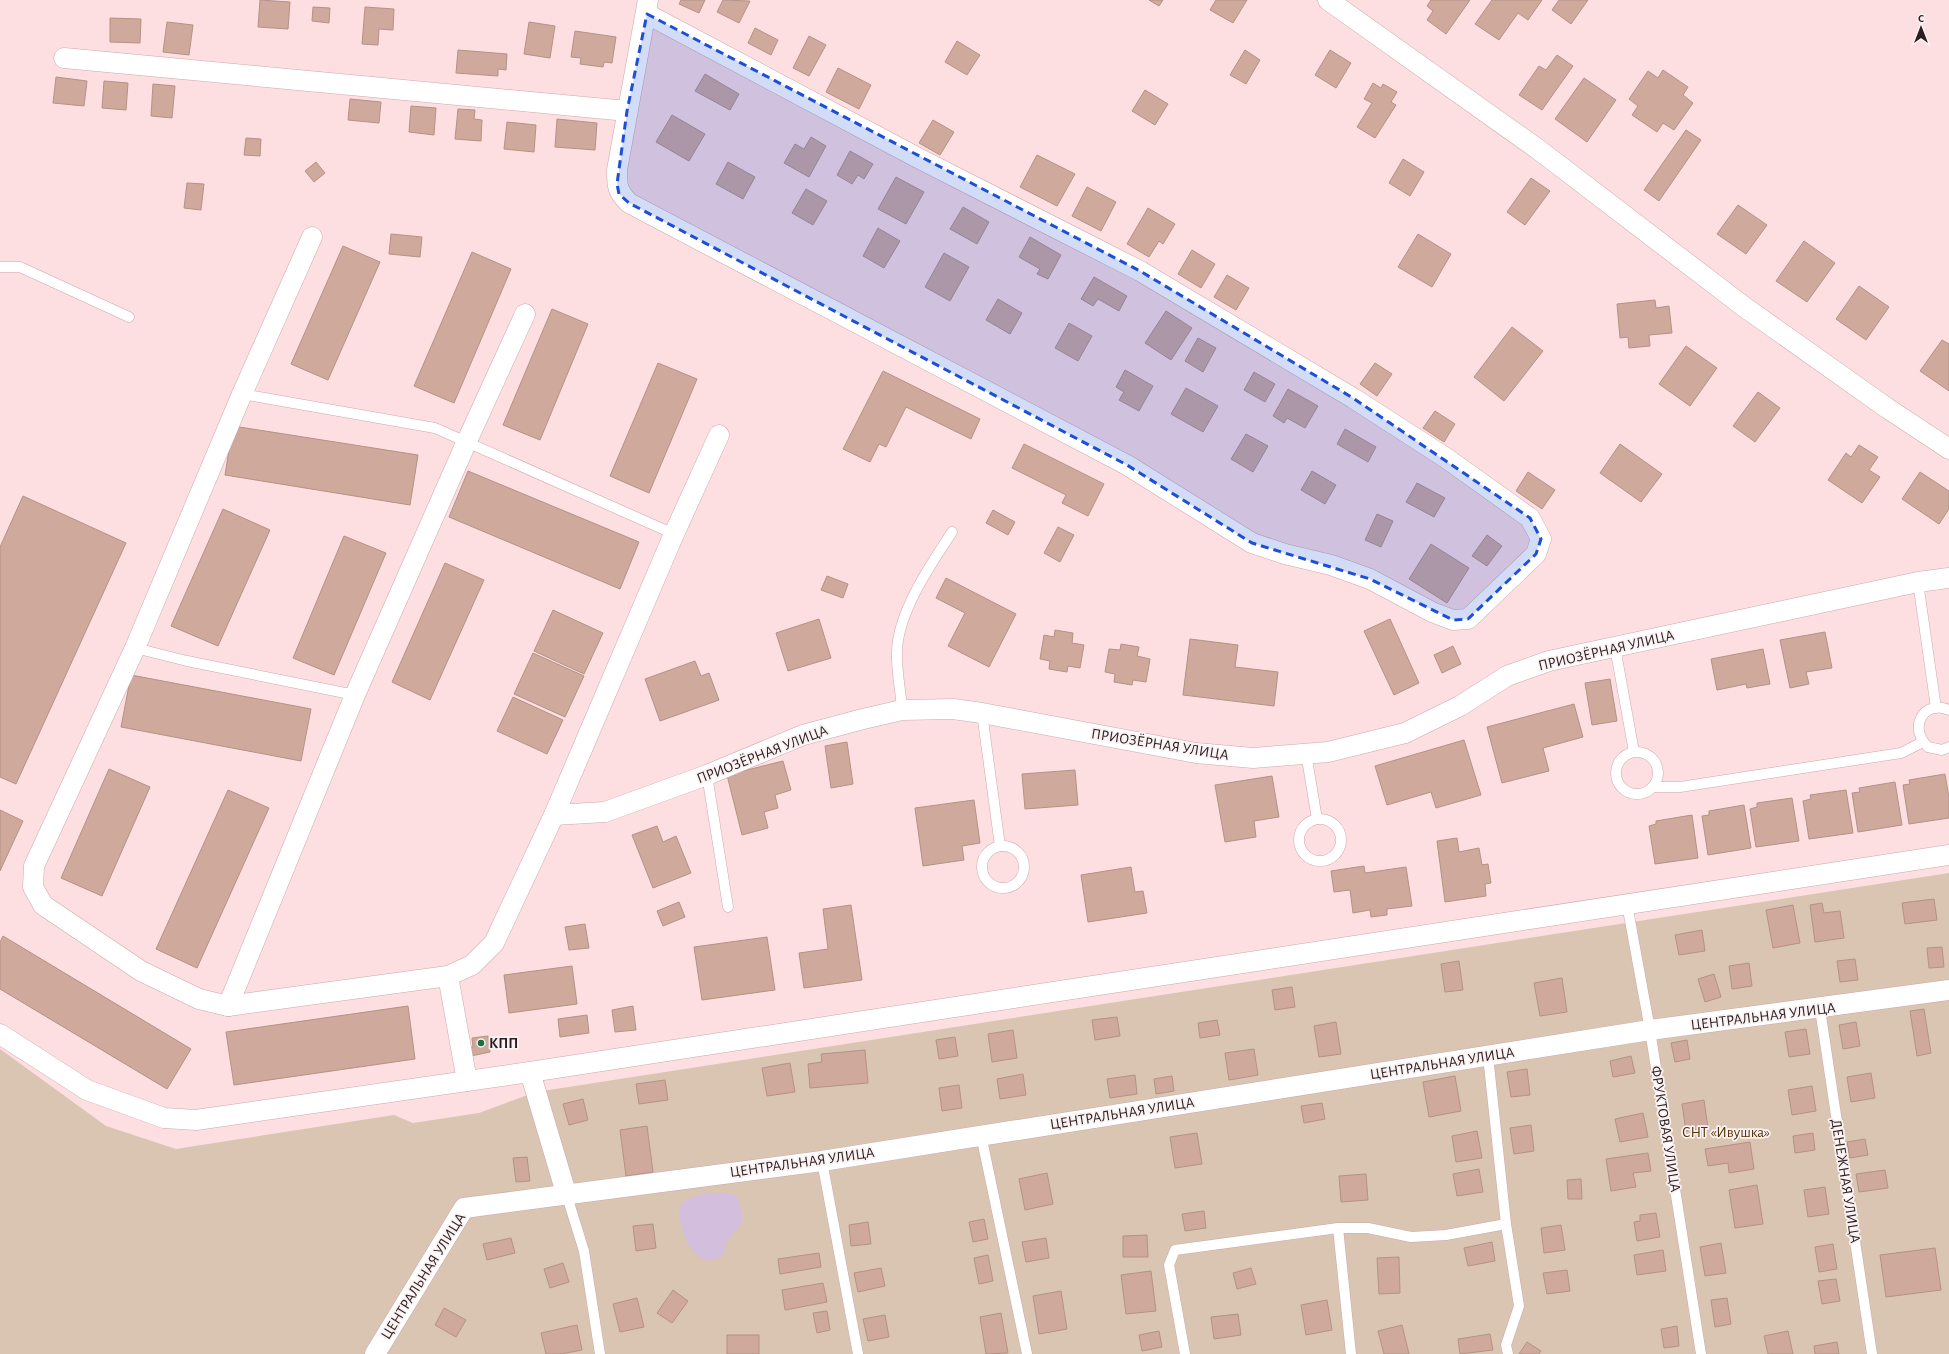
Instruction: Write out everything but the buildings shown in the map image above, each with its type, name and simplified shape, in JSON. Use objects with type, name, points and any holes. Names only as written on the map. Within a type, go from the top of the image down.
[{"type":"street","points":[[1328,0],[1539,150],[1743,306],[1887,408],[1949,448]]},
{"type":"street","points":[[648,7],[920,159],[1140,271],[1353,398],[1446,458],[1530,518],[1541,539],[1536,554],[1468,619],[1453,620],[1432,612],[1370,579],[1331,565],[1285,554],[1252,543],[1127,465],[629,203],[619,194],[617,170],[648,7]]},
{"type":"street","points":[[64,58],[627,111]]},
{"type":"street","points":[[312,237],[242,394],[135,648],[34,866],[33,887],[43,905],[141,971],[199,999],[228,1006],[448,976],[472,965],[494,943],[554,816],[674,534],[719,436]]},
{"type":"street","points":[[228,1006],[355,695],[467,441],[525,314]]},
{"type":"street","name":"ПРИОЗЁРНАЯ УЛИЦА","points":[[554,816],[605,812],[707,775],[803,735],[902,710],[953,709],[982,713],[1196,753],[1253,758],[1328,752],[1405,733],[1460,706],[1507,676],[1549,661],[1918,582],[1949,578]]},
{"type":"street","points":[[0,1034],[87,1090],[164,1118],[196,1120],[530,1072],[1949,855]]},
{"type":"street","points":[[448,976],[467,1081]]},
{"type":"street","name":"ЦЕНТРАЛЬНАЯ УЛИЦА","points":[[375,1354],[464,1208],[566,1193],[822,1161],[1650,1030],[1820,1009],[1949,990]]},
{"type":"street","points":[[530,1072],[566,1193]]},
{"type":"lane","points":[[0,267],[20,267],[130,317]]},
{"type":"lane","points":[[242,394],[435,428],[674,534]]},
{"type":"lane","points":[[902,710],[897,651],[902,624],[926,572],[952,532]]},
{"type":"lane","points":[[1918,582],[1936,708]]},
{"type":"lane","points":[[1615,647],[1634,752]]},
{"type":"lane","points":[[135,648],[355,695]]},
{"type":"lane","points":[[1949,710],[1936,708],[1929,710],[1920,721],[1918,728],[1922,742],[1935,749],[1949,747]]},
{"type":"lane","points":[[982,713],[1000,846]]},
{"type":"lane","points":[[1653,787],[1659,773],[1654,760],[1648,755],[1634,752],[1627,754],[1618,765],[1616,772],[1621,786],[1633,794],[1641,794],[1653,787],[1680,787],[1901,753],[1922,742]]},
{"type":"lane","points":[[1306,754],[1317,819]]},
{"type":"lane","points":[[707,775],[728,907]]},
{"type":"lane","points":[[1317,819],[1325,819],[1332,822],[1341,834],[1342,841],[1336,854],[1324,861],[1316,861],[1304,854],[1299,840],[1305,826],[1317,819]]},
{"type":"lane","points":[[1000,846],[1007,846],[1014,849],[1023,860],[1024,867],[1018,881],[1006,888],[998,888],[986,880],[981,866],[987,853],[1000,846]]},
{"type":"lane","name":"ФРУКТОВАЯ УЛИЦА","points":[[1627,904],[1650,1030],[1702,1354]]},
{"type":"lane","name":"ДЕНЕЖНАЯ УЛИЦА","points":[[1820,1009],[1872,1354]]},
{"type":"lane","points":[[1488,1056],[1506,1224],[1519,1306],[1506,1345],[1508,1354]]},
{"type":"lane","points":[[981,1135],[1027,1354]]},
{"type":"lane","points":[[822,1161],[858,1354]]},
{"type":"lane","points":[[566,1193],[584,1251],[600,1354]]},
{"type":"lane","points":[[1185,1354],[1170,1265],[1175,1250],[1338,1228],[1368,1228],[1411,1237],[1446,1235],[1506,1224]]},
{"type":"lane","points":[[1338,1228],[1351,1354]]},
{"type":"highlighted area","points":[[647,14],[1140,271],[1353,398],[1530,518],[1541,539],[1536,554],[1468,619],[1453,620],[1370,579],[1252,543],[1127,465],[629,203],[619,194],[617,184],[627,111]]},
{"type":"green space","name":"СНТ «Ивушка»","points":[[1949,873],[1949,1354],[0,1354],[0,1049],[106,1126],[176,1149],[394,1115],[413,1123],[479,1113],[536,1092]]},
{"type":"shaded area","points":[[701,1194],[732,1194],[739,1201],[741,1210],[741,1225],[728,1240],[724,1253],[719,1258],[710,1260],[701,1258],[694,1253],[689,1245],[681,1225],[679,1208],[689,1199]]},
{"type":"place","name":"КПП","points":[[481,1043]]}]
